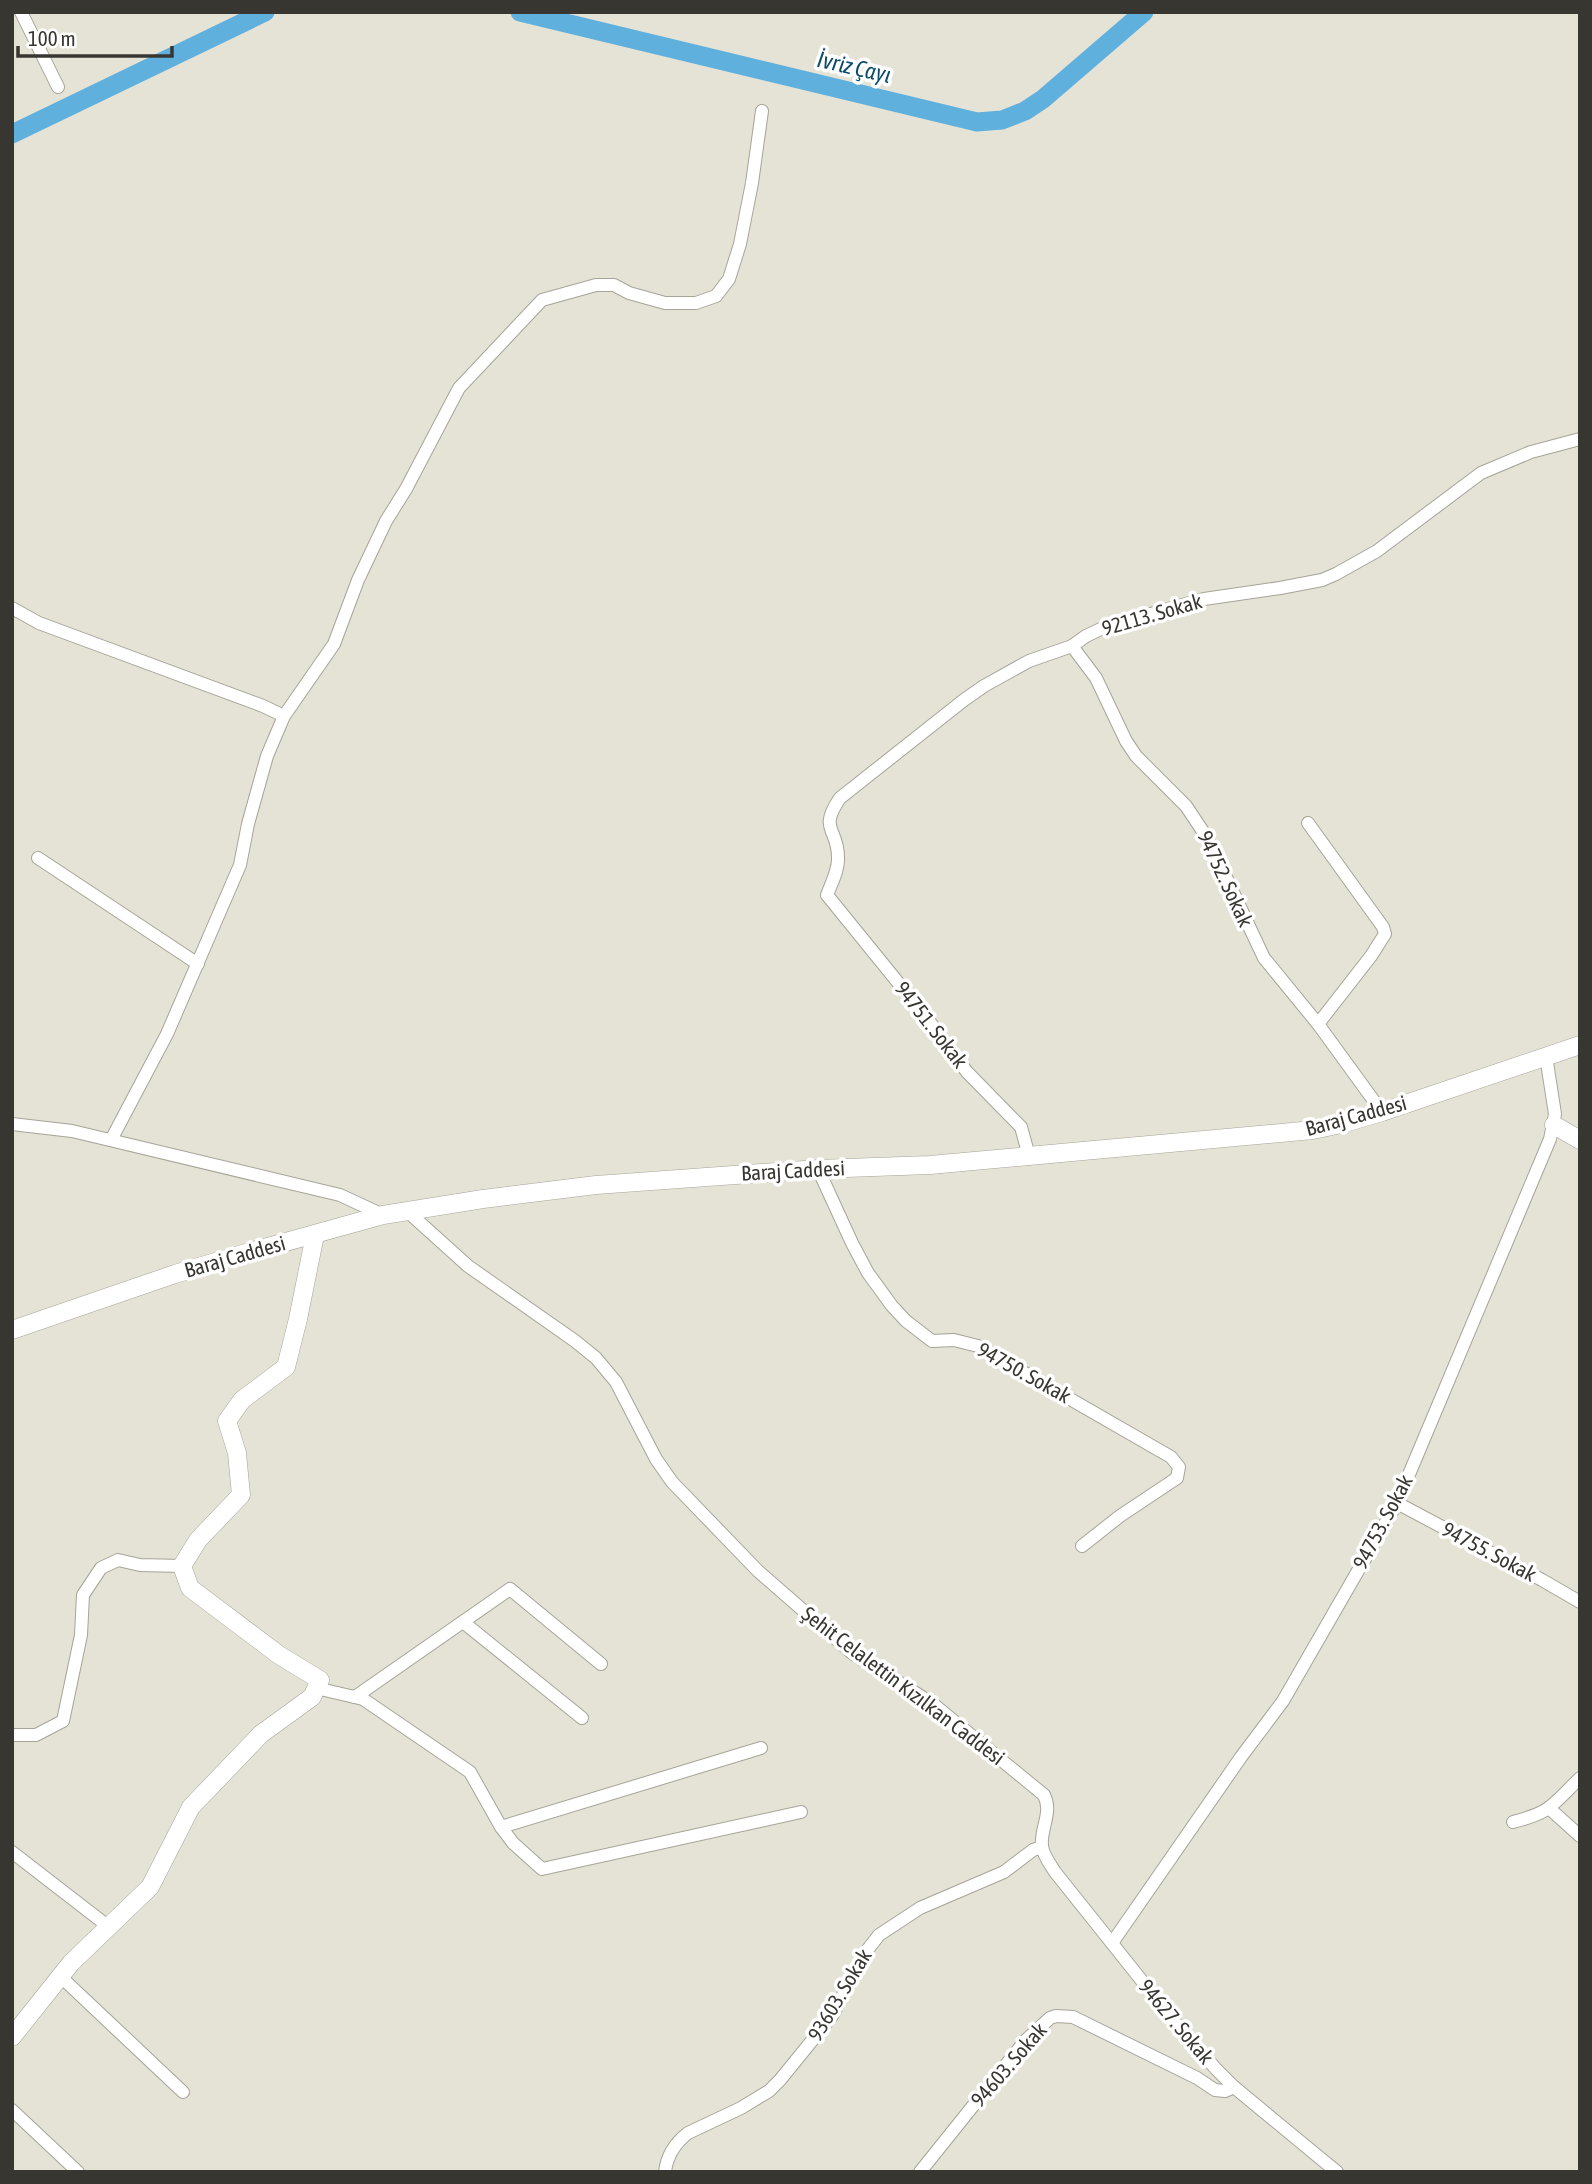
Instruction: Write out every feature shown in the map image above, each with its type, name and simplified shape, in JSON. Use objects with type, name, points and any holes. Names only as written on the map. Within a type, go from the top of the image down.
[{"type":"main road","name":"Baraj Caddesi","points":[[12,1330],[175,1274],[383,1215],[596,1185],[818,1169],[930,1165],[1277,1135],[1341,1124],[1382,1112],[1580,1045]]},
{"type":"main road","points":[[1555,1125],[1580,1140]]},
{"type":"main road","points":[[12,2037],[60,1976],[150,1887],[191,1807],[261,1734],[312,1697],[320,1680],[279,1655],[190,1588],[182,1566],[198,1540],[241,1495],[237,1453],[227,1421],[242,1400],[286,1367],[315,1235]]},
{"type":"street","points":[[21,12],[58,87]]},
{"type":"street","points":[[111,1140],[167,1034],[240,865],[264,767],[284,716],[334,644],[358,580],[386,521],[406,489],[459,388],[542,300],[596,285],[614,285],[629,293],[665,303],[696,303],[716,296],[729,279],[740,244],[762,111]]},
{"type":"street","name":"92113. Sokak","points":[[827,895],[838,857],[829,828],[829,818],[840,798],[984,686],[1029,661],[1072,646],[1105,628],[1204,599],[1322,580],[1377,551],[1480,473],[1531,452],[1580,439]]},
{"type":"street","points":[[12,608],[39,624],[284,716]]},
{"type":"street","name":"94752. Sokak","points":[[1072,646],[1097,678],[1126,741],[1136,756],[1198,821],[1264,958],[1318,1024],[1382,1112]]},
{"type":"street","points":[[1308,823],[1384,926],[1385,934],[1318,1024]]},
{"type":"street","points":[[38,858],[198,964]]},
{"type":"street","name":"94751. Sokak","points":[[827,895],[967,1072],[1021,1127],[1029,1156]]},
{"type":"street","name":"94753. Sokak","points":[[1112,1942],[1283,1701],[1397,1503],[1525,1204],[1555,1125],[1554,1097],[1546,1056]]},
{"type":"street","points":[[12,1124],[72,1131],[340,1195],[383,1215]]},
{"type":"street","name":"94750. Sokak","points":[[818,1169],[868,1273],[892,1306],[926,1338],[938,1342],[963,1341],[978,1346],[1171,1457],[1179,1467],[1177,1478],[1082,1546]]},
{"type":"street","name":"Şehit Celalettin Kızılkan Caddesi","points":[[407,1211],[468,1266],[596,1358],[625,1396],[662,1469],[737,1552],[852,1653],[933,1704],[976,1741],[1036,1786],[1048,1802],[1042,1847]]},
{"type":"street","name":"94755. Sokak","points":[[1397,1503],[1580,1602]]},
{"type":"street","points":[[12,1735],[36,1735],[63,1721],[81,1635],[83,1595],[102,1568],[118,1560],[182,1566]]},
{"type":"street","points":[[355,1697],[510,1590],[601,1664]]},
{"type":"street","points":[[463,1622],[582,1718]]},
{"type":"street","points":[[316,1688],[363,1699],[470,1772],[501,1827],[513,1843],[542,1869],[801,1812]]},
{"type":"street","points":[[501,1827],[761,1748]]},
{"type":"street","points":[[1513,1822],[1550,1809],[1580,1778]]},
{"type":"street","points":[[1550,1809],[1580,1836]]},
{"type":"street","name":"94627. Sokak","points":[[1042,1847],[1055,1872],[1174,2021],[1234,2087],[1337,2172]]},
{"type":"street","name":"93603. Sokak","points":[[665,2172],[668,2158],[679,2139],[757,2098],[780,2080],[832,2016],[865,1953],[879,1935],[920,1908],[1004,1872],[1033,1850],[1042,1847]]},
{"type":"street","points":[[12,1852],[109,1927]]},
{"type":"street","points":[[60,1976],[183,2092]]},
{"type":"street","name":"94603. Sokak","points":[[920,2172],[1025,2041],[1044,2022],[1056,2016],[1084,2021],[1197,2078],[1215,2090],[1225,2091],[1234,2087]]},
{"type":"street","points":[[12,2110],[78,2172]]},
{"type":"waterway","name":"İvriz Çayı","points":[[12,134],[265,12]]},
{"type":"waterway","name":"İvriz Çayı","points":[[520,12],[977,122],[1002,120],[1025,111],[1043,99],[1144,12]]}]
